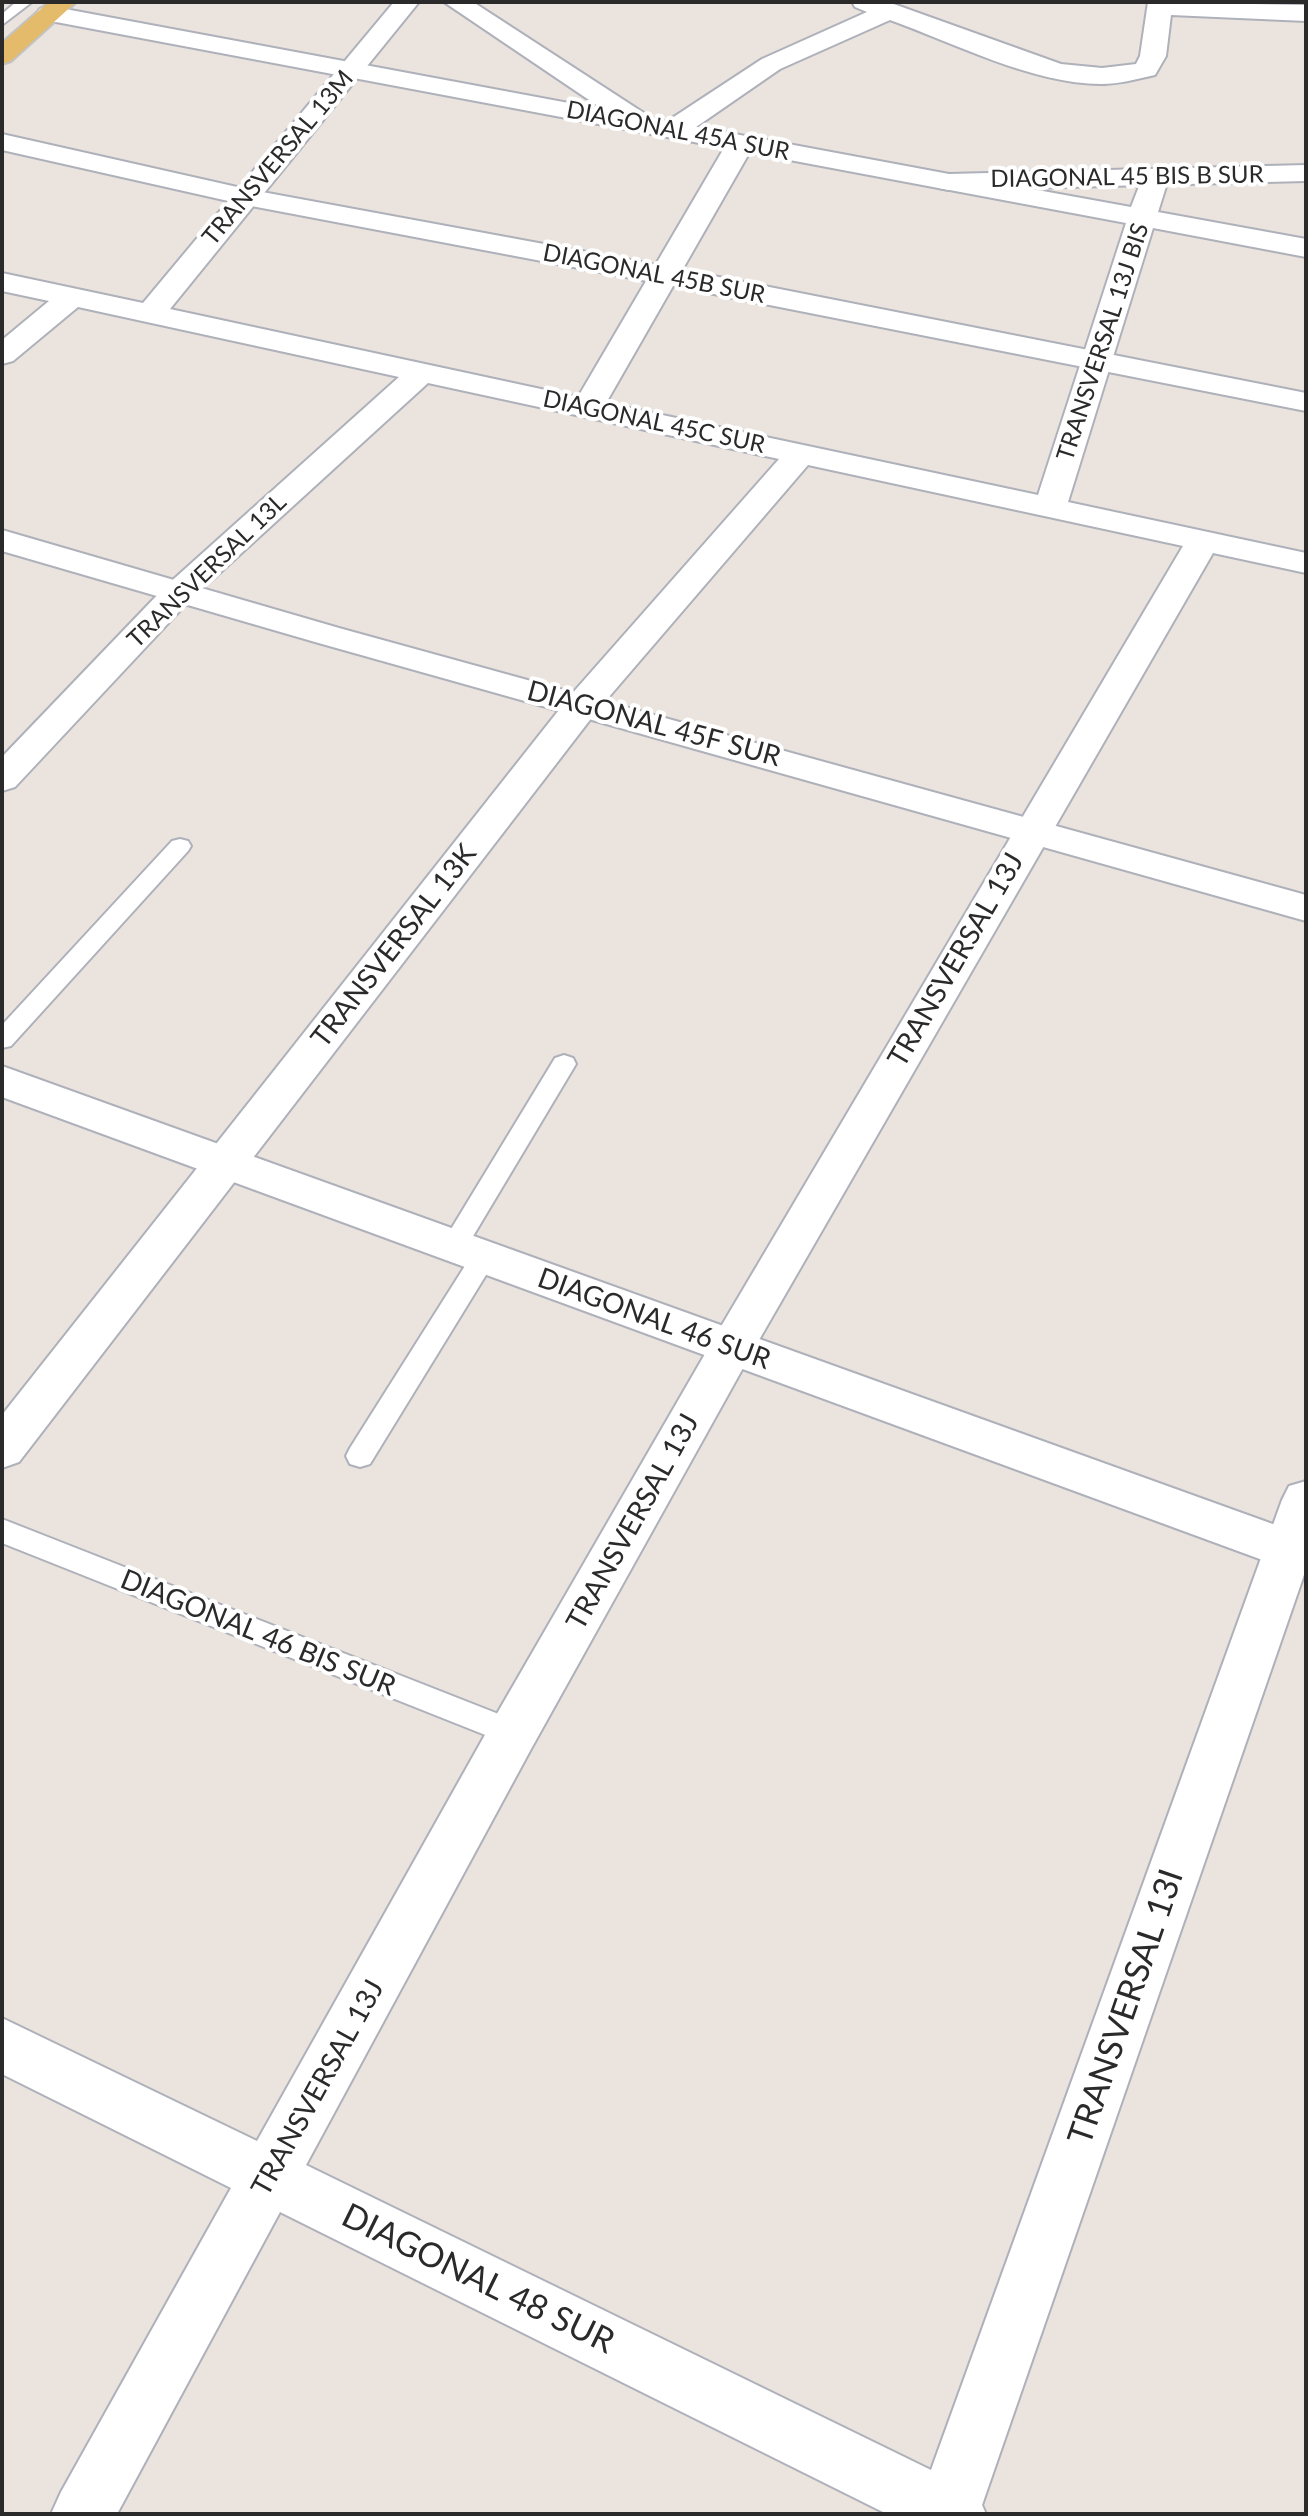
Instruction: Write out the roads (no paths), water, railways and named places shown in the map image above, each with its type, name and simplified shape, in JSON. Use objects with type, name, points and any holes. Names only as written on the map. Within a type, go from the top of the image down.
[{"type":"main road","points":[[2,56],[56,8]]},
{"type":"street","name":"TRANSVERSAL 13M","points":[[150,314],[407,2]]},
{"type":"street","points":[[456,2],[644,125]]},
{"type":"street","points":[[864,2],[1050,71],[1088,76],[1124,76],[1146,69],[1153,56],[1160,4],[1306,13]]},
{"type":"street","name":"DIAGONAL 45A SUR","points":[[56,8],[350,70],[1306,248]]},
{"type":"street","points":[[673,130],[771,64],[889,11]]},
{"type":"street","name":"DIAGONAL 45B SUR","points":[[2,142],[246,197],[663,275],[1306,402]]},
{"type":"street","points":[[587,408],[741,143]]},
{"type":"street","name":"DIAGONAL 45 BIS B SUR","points":[[949,182],[1306,173]]},
{"type":"street","name":"TRANSVERSAL 13J BIS","points":[[1050,508],[1155,177]]},
{"type":"street","name":"DIAGONAL 45C SUR","points":[[2,282],[1306,563]]},
{"type":"street","points":[[2,355],[72,297]]},
{"type":"street","name":"TRANSVERSAL 13L","points":[[4,773],[178,593],[422,372]]},
{"type":"street","name":"TRANSVERSAL 13K","points":[[2,1449],[583,704],[801,454]]},
{"type":"street","name":"DIAGONAL 45F SUR","points":[[2,540],[178,593],[1033,828],[1306,908]]},
{"type":"street","name":"TRANSVERSAL 13J","points":[[83,2514],[513,1733],[732,1347],[1203,541]]},
{"type":"street","name":"DIAGONAL 46 SUR","points":[[2,1081],[1296,1553]]},
{"type":"street","name":"TRANSVERSAL 13I","points":[[950,2513],[1296,1553],[1306,1500]]},
{"type":"street","name":"DIAGONAL 48 SUR","points":[[2,2045],[950,2513]]},
{"type":"lane","points":[[2,21],[25,2]]},
{"type":"lane","points":[[2,1040],[180,846]]},
{"type":"lane","points":[[360,1456],[564,1064]]},
{"type":"lane","name":"DIAGONAL 46 BIS SUR","points":[[2,1531],[513,1733]]}]
